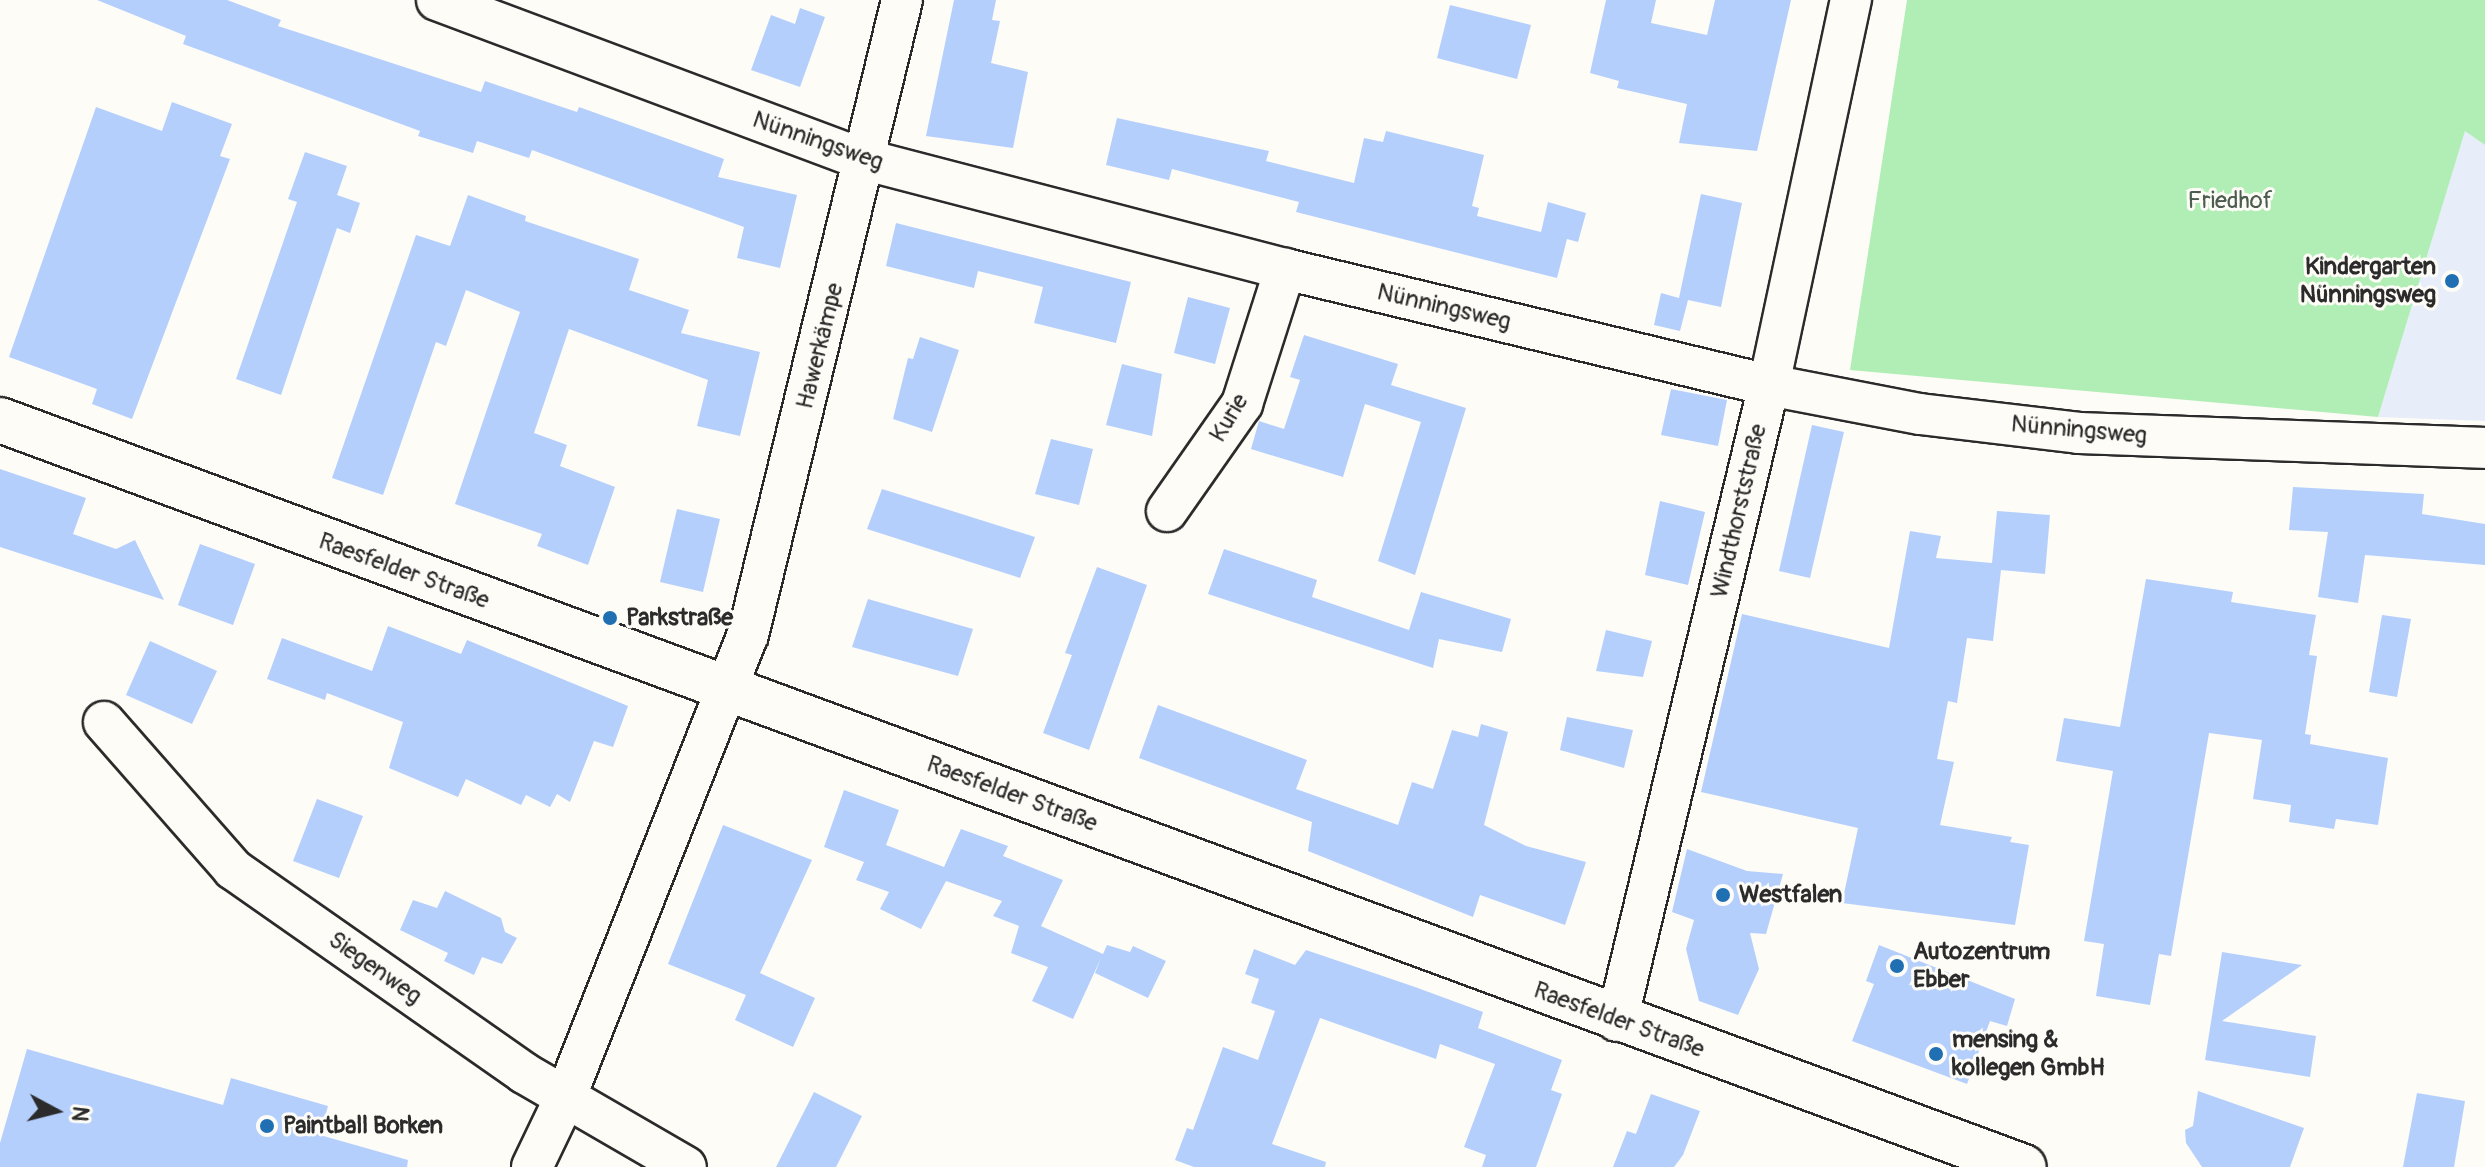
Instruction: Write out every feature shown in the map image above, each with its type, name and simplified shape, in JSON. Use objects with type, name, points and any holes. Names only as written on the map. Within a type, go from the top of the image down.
[{"type":"main road","name":"Raesfelder Straße","points":[[0,420],[1617,1021],[2024,1167]]},
{"type":"street","name":"Nünningsweg","points":[[437,0],[866,160],[1285,269],[1769,385],[1920,414],[2079,433],[2485,448]]},
{"type":"street","name":"Hawerkämpe","points":[[727,689],[748,635],[866,160],[902,0]]},
{"type":"street","name":"Windthorststraße","points":[[1617,1021],[1769,385],[1851,0]]},
{"type":"street","name":"Kurie","points":[[1167,511],[1242,404],[1285,269]]},
{"type":"street","points":[[532,1167],[566,1096],[727,689]]},
{"type":"street","name":"Siegenweg","points":[[104,722],[233,869],[524,1073],[686,1167]]},
{"type":"shaded area","name":"Kindergarten Nünningsweg","points":[[2465,130],[2485,145],[2485,421],[2378,417]]},
{"type":"green space","name":"Friedhof","points":[[1907,0],[2485,0],[2485,145],[2465,131],[2378,417],[1850,370]]},
{"type":"building","points":[[97,0],[227,0],[281,20],[278,26],[481,92],[485,81],[577,112],[579,107],[724,159],[718,177],[797,195],[780,268],[737,258],[744,227],[532,150],[529,158],[477,141],[473,153],[418,136],[420,131],[183,44],[186,36]]},
{"type":"building","points":[[954,0],[996,0],[992,20],[1000,21],[991,63],[1028,72],[1013,148],[926,136]]},
{"type":"building","points":[[1606,0],[1656,0],[1651,23],[1707,35],[1715,0],[1791,0],[1757,151],[1679,143],[1687,104],[1617,88],[1619,81],[1590,73]]},
{"type":"building","points":[[1450,5],[1531,25],[1517,79],[1437,58]]},
{"type":"building","points":[[800,8],[825,17],[800,87],[751,70],[771,15],[795,24]]},
{"type":"building","points":[[172,102],[232,124],[220,156],[230,159],[132,419],[92,404],[97,389],[9,357],[96,107],[162,131]]},
{"type":"building","points":[[1117,118],[1269,151],[1266,161],[1354,183],[1364,138],[1383,142],[1386,131],[1484,155],[1472,206],[1479,208],[1477,216],[1541,232],[1548,202],[1586,213],[1578,242],[1567,239],[1557,278],[1296,212],[1299,202],[1172,169],[1169,180],[1106,165]]},
{"type":"building","points":[[305,152],[347,166],[337,195],[360,203],[350,233],[337,228],[281,395],[236,379],[297,202],[288,199]]},
{"type":"building","points":[[1701,194],[1742,203],[1721,307],[1688,300],[1680,331],[1654,325],[1661,293],[1679,298]]},
{"type":"building","points":[[468,195],[526,216],[525,221],[639,259],[629,290],[689,310],[681,333],[760,352],[740,436],[697,426],[708,380],[569,329],[534,433],[567,445],[560,466],[615,487],[588,565],[537,546],[542,534],[455,504],[520,312],[466,290],[446,346],[436,342],[383,495],[332,478],[416,235],[450,246]]},
{"type":"building","points":[[896,223],[1131,282],[1116,343],[1034,323],[1043,287],[978,271],[974,288],[886,266]]},
{"type":"building","points":[[1188,297],[1230,308],[1215,364],[1174,353]]},
{"type":"building","points":[[1304,335],[1398,364],[1391,385],[1466,408],[1415,575],[1378,561],[1421,422],[1365,404],[1343,477],[1251,449],[1259,421],[1284,429],[1300,380],[1290,377]]},
{"type":"building","points":[[920,337],[959,350],[932,432],[893,419],[908,358],[913,359]]},
{"type":"building","points":[[1122,364],[1162,374],[1152,436],[1106,425]]},
{"type":"building","points":[[1671,389],[1727,400],[1718,446],[1661,435]]},
{"type":"building","points":[[1812,425],[1844,432],[1810,578],[1779,571]]},
{"type":"building","points":[[1051,439],[1093,449],[1079,505],[1035,494]]},
{"type":"building","points":[[0,469],[86,498],[73,534],[116,549],[135,540],[164,600],[0,547]]},
{"type":"building","points":[[2293,487],[2424,494],[2422,514],[2485,524],[2485,565],[2365,555],[2358,603],[2318,597],[2328,532],[2289,530]]},
{"type":"building","points":[[882,489],[1035,537],[1020,578],[867,529]]},
{"type":"building","points":[[1660,501],[1705,512],[1688,585],[1645,575]]},
{"type":"building","points":[[677,509],[720,519],[703,592],[660,582]]},
{"type":"building","points":[[1997,511],[2050,515],[2045,574],[2001,570],[1993,641],[1967,638],[1957,703],[1948,701],[1937,759],[1954,762],[1940,825],[2012,837],[2010,842],[2029,845],[2015,925],[1842,903],[1858,828],[1701,792],[1742,614],[1889,648],[1910,531],[1941,536],[1936,558],[1992,563]]},
{"type":"building","points":[[200,544],[255,564],[233,625],[178,605]]},
{"type":"building","points":[[1224,549],[1317,580],[1312,597],[1409,630],[1421,592],[1511,619],[1502,652],[1439,639],[1433,668],[1208,594]]},
{"type":"building","points":[[1097,567],[1147,585],[1089,750],[1043,733],[1072,655],[1065,653]]},
{"type":"building","points":[[2146,579],[2233,592],[2231,602],[2316,615],[2309,655],[2317,656],[2305,734],[2311,735],[2310,744],[2388,758],[2378,825],[2336,819],[2334,829],[2289,822],[2291,805],[2253,799],[2262,740],[2209,733],[2171,956],[2159,954],[2150,1005],[2096,996],[2104,944],[2084,941],[2113,771],[2056,761],[2064,718],[2120,727]]},
{"type":"building","points":[[868,599],[973,629],[958,676],[852,647]]},
{"type":"building","points":[[2382,615],[2411,619],[2397,697],[2369,692]]},
{"type":"building","points":[[388,626],[461,654],[467,640],[628,706],[613,747],[594,741],[570,802],[557,794],[550,807],[526,795],[521,805],[466,779],[458,797],[389,768],[403,722],[327,693],[325,700],[267,679],[282,638],[372,671]]},
{"type":"building","points":[[1606,630],[1652,641],[1643,677],[1596,671]]},
{"type":"building","points":[[150,641],[217,671],[192,724],[126,695]]},
{"type":"building","points":[[1158,705],[1307,760],[1296,789],[1398,825],[1412,782],[1433,789],[1452,730],[1478,737],[1481,724],[1508,732],[1484,825],[1526,846],[1586,862],[1565,925],[1480,895],[1473,917],[1308,851],[1312,822],[1139,758]]},
{"type":"building","points":[[1567,717],[1633,730],[1624,768],[1560,750]]},
{"type":"building","points":[[844,790],[899,810],[886,845],[944,867],[961,829],[1008,846],[1003,856],[1063,880],[1041,926],[1103,954],[1107,945],[1130,952],[1133,946],[1166,961],[1148,998],[1095,973],[1101,958],[1073,1019],[1032,1001],[1048,967],[1011,953],[1019,926],[993,916],[1002,901],[946,881],[921,929],[880,909],[889,892],[856,880],[864,862],[824,847]]},
{"type":"building","points":[[317,799],[363,816],[339,878],[293,861]]},
{"type":"building","points":[[723,825],[812,860],[760,973],[815,998],[793,1047],[735,1020],[746,995],[668,964]]},
{"type":"building","points":[[1687,849],[1747,871],[1783,874],[1766,934],[1750,933],[1759,969],[1738,1015],[1699,1001],[1686,949],[1694,920],[1672,912]]},
{"type":"building","points":[[445,891],[501,918],[505,932],[517,938],[502,964],[482,957],[474,975],[444,961],[448,953],[400,930],[413,900],[437,908]]},
{"type":"building","points":[[1879,945],[2015,999],[2007,1026],[1990,1021],[1967,1084],[1852,1041],[1874,984],[1866,981]]},
{"type":"building","points":[[1254,949],[1295,965],[1306,950],[1415,987],[1483,1012],[1478,1028],[1562,1060],[1551,1090],[1562,1094],[1536,1167],[1482,1167],[1486,1155],[1464,1147],[1495,1064],[1440,1044],[1436,1059],[1320,1018],[1272,1144],[1326,1162],[1325,1167],[1194,1167],[1175,1160],[1187,1128],[1193,1130],[1223,1047],[1258,1060],[1275,1011],[1251,1003],[1259,979],[1245,974]]},
{"type":"building","points":[[2222,952],[2302,965],[2222,1021],[2316,1036],[2310,1077],[2205,1060]]},
{"type":"building","points":[[27,1049],[223,1105],[231,1078],[328,1106],[320,1135],[408,1160],[407,1167],[0,1167],[0,1143]]},
{"type":"building","points":[[2198,1091],[2304,1128],[2290,1167],[2202,1167],[2186,1143],[2185,1130],[2193,1126]]},
{"type":"building","points":[[814,1092],[862,1116],[836,1167],[776,1167]]},
{"type":"building","points":[[2417,1093],[2465,1101],[2454,1167],[2403,1167]]},
{"type":"building","points":[[1651,1094],[1700,1111],[1683,1155],[1674,1167],[1613,1167],[1627,1131],[1636,1134]]},
{"type":"place","name":"Kindergarten Nünningsweg","points":[[2452,281]]},
{"type":"place","name":"Parkstraße","points":[[610,618]]},
{"type":"place","name":"Westfalen","points":[[1723,895]]},
{"type":"place","name":"Autozentrum Ebber","points":[[1897,966]]},
{"type":"place","name":"mensing & kollegen GmbH","points":[[1936,1054]]},
{"type":"place","name":"Paintball Borken","points":[[267,1126]]}]
